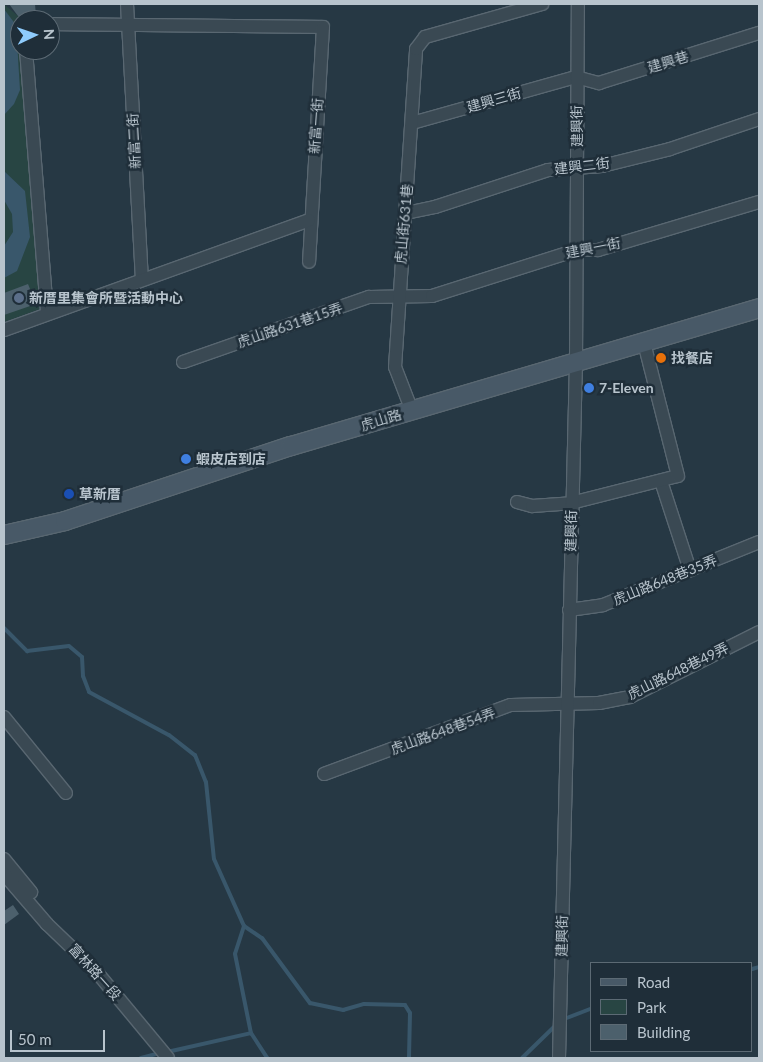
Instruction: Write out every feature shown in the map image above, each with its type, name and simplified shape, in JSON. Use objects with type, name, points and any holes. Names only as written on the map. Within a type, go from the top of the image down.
[{"type":"street","name":"新富二街","points":[[127,4],[142,279]]},
{"type":"street","name":"虎山街631巷","points":[[412,410],[395,367],[398,297],[406,213],[416,49],[425,36],[542,4]]},
{"type":"street","name":"建興街","points":[[559,1058],[565,705],[576,362],[578,167],[576,77],[578,4]]},
{"type":"street","name":"新富一街","points":[[60,24],[323,26],[309,220]]},
{"type":"street","name":"建興巷","points":[[576,77],[599,83],[759,33]]},
{"type":"street","points":[[27,60],[47,313]]},
{"type":"street","name":"建興三街","points":[[412,122],[576,77]]},
{"type":"street","name":"建興二街","points":[[406,213],[435,207],[548,170],[602,166],[670,149],[759,119]]},
{"type":"street","name":"建興一街","points":[[398,297],[432,296],[577,250],[598,250],[759,202]]},
{"type":"street","points":[[4,330],[309,220],[309,262]]},
{"type":"street","name":"虎山路631巷15弄","points":[[183,362],[369,297],[398,297]]},
{"type":"street","name":"虎山路","points":[[5,530],[65,521],[236,463],[759,308]]},
{"type":"street","points":[[517,502],[532,506],[571,503],[678,476],[644,343]]},
{"type":"street","points":[[661,481],[690,570]]},
{"type":"street","name":"虎山路648巷35弄","points":[[569,610],[603,605],[759,542]]},
{"type":"street","name":"虎山路648巷49弄","points":[[565,705],[630,697],[759,632]]},
{"type":"street","name":"虎山路648巷54弄","points":[[324,774],[512,705],[565,705]]},
{"type":"street","points":[[4,717],[66,793]]},
{"type":"street","name":"富林路一段","points":[[4,859],[51,917],[59,933]]},
{"type":"street","name":"富林路一段","points":[[4,874],[47,924],[59,933],[95,970],[168,1058]]},
{"type":"green space","points":[[4,4],[11,10],[10,60],[22,60],[40,309],[4,322]]},
{"type":"water","points":[[4,9],[10,17],[10,60],[18,60],[20,90],[14,104],[4,115]]},
{"type":"water","points":[[4,171],[25,191],[30,237],[17,271],[4,278],[4,246],[13,232],[12,214],[4,200]]},
{"type":"building","points":[[9,4],[35,4],[36,10],[14,10]]},
{"type":"building","name":"新厝里集會所暨活動中心","points":[[28,284],[36,304],[4,315],[4,293]]},
{"type":"building","points":[[13,905],[19,914],[4,925],[4,911]]},
{"type":"waterway","points":[[4,628],[27,651],[69,646],[82,657],[83,676],[89,692],[169,735],[195,755],[206,782],[214,859],[244,926],[262,938],[310,1003],[343,1010],[364,1004],[405,1005],[410,1013],[409,1058]]},
{"type":"waterway","points":[[244,926],[235,954],[251,1033],[267,1058]]},
{"type":"waterway","points":[[753,969],[759,967]]},
{"type":"waterway","points":[[564,1019],[590,1009]]},
{"type":"waterway","points":[[522,1058],[556,1025]]},
{"type":"waterway","points":[[167,1052],[251,1033]]},
{"type":"waterway","points":[[141,1058],[160,1053]]},
{"type":"place","name":"新厝里集會所暨活動中心","points":[[19,298]]},
{"type":"place","name":"找餐店","points":[[661,358]]},
{"type":"place","name":"7-Eleven","points":[[589,388]]},
{"type":"place","name":"蝦皮店到店","points":[[186,459]]},
{"type":"place","name":"草新厝","points":[[69,494]]}]
